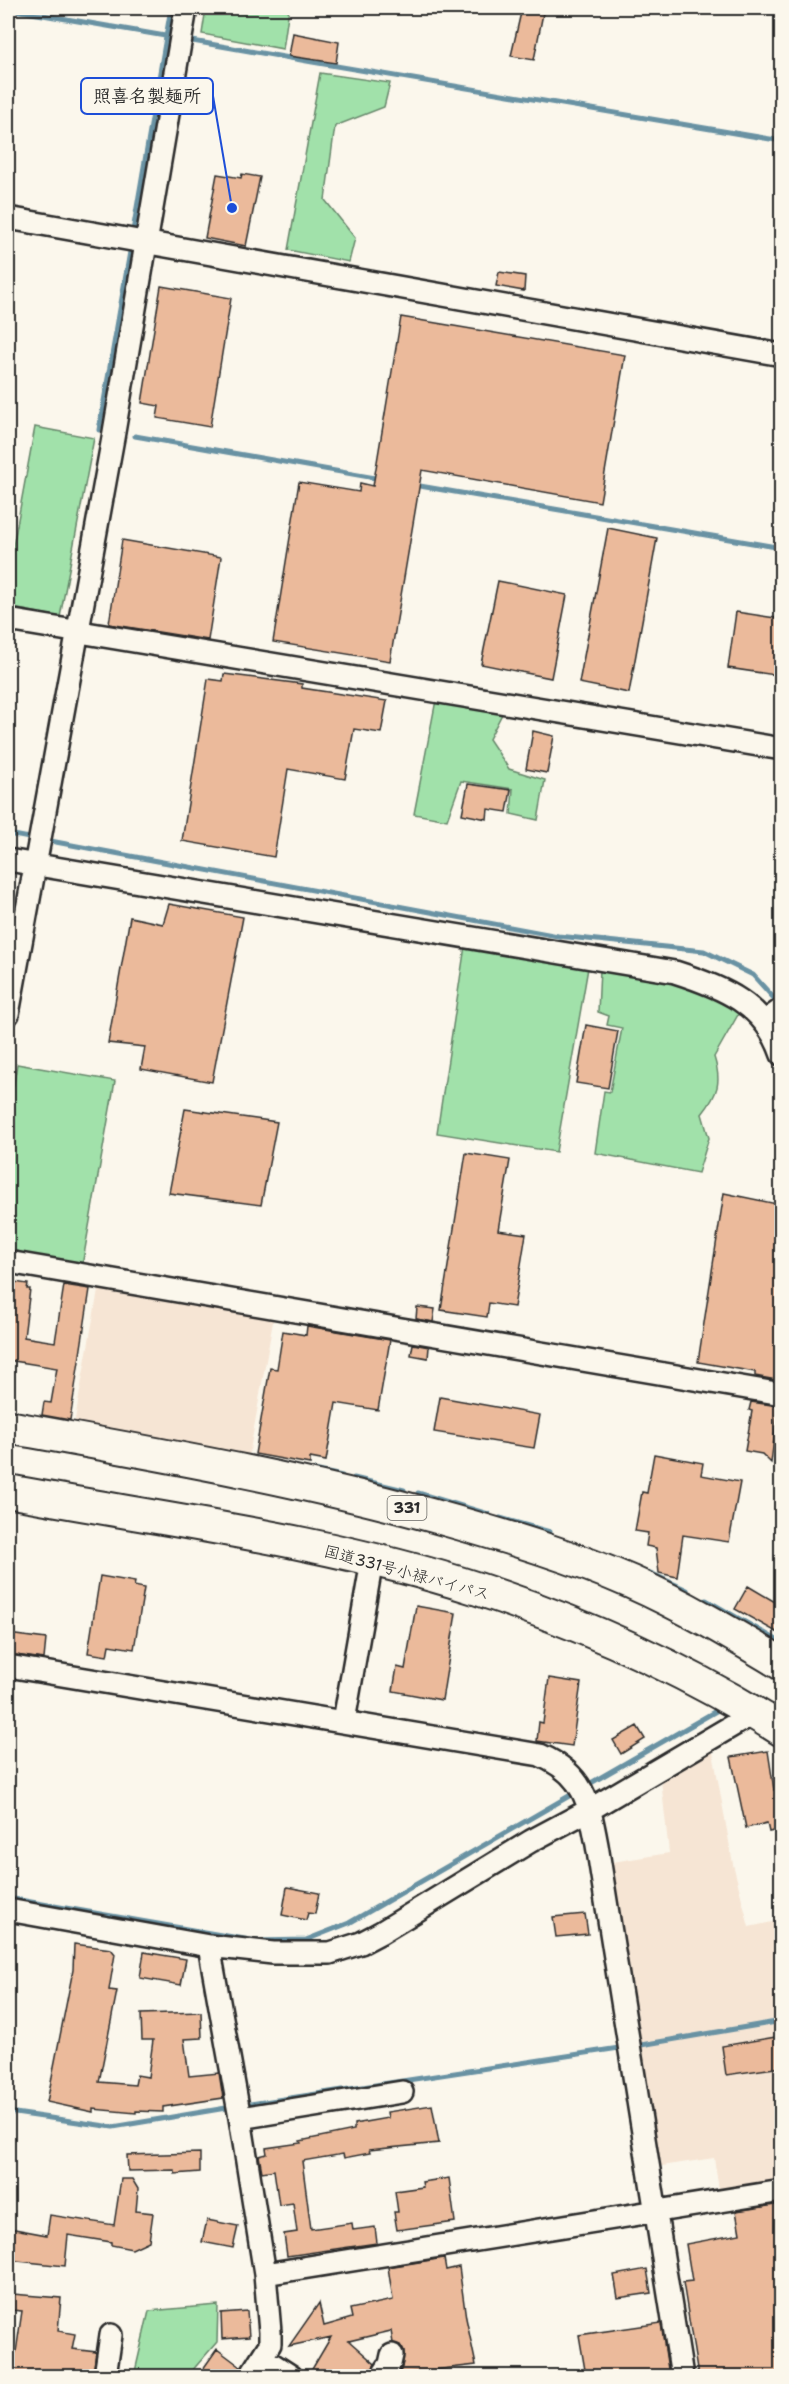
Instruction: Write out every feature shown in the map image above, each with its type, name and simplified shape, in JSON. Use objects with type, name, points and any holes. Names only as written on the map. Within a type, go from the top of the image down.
[{"type":"highway","name":"331","points":[[8,1427],[258,1473],[334,1490],[492,1532],[558,1554],[638,1585],[689,1609],[782,1664]]},
{"type":"highway","name":"国道331号小禄バイパス","points":[[8,1491],[149,1516],[372,1561],[477,1588],[598,1634],[681,1673],[782,1730]]},
{"type":"street","points":[[8,1014],[78,632],[186,8]]},
{"type":"street","points":[[8,218],[782,355]]},
{"type":"street","points":[[8,620],[782,749]]},
{"type":"street","points":[[8,860],[675,972],[713,984],[773,1016],[782,1055]]},
{"type":"street","points":[[8,1262],[782,1394]]},
{"type":"street","points":[[344,1720],[372,1561]]},
{"type":"street","points":[[8,1666],[344,1720],[540,1755],[558,1762],[575,1780],[589,1806],[682,2376]]},
{"type":"street","points":[[8,1910],[209,1946],[299,1955],[330,1953],[361,1942],[589,1806],[754,1713]]},
{"type":"street","points":[[209,1946],[265,2274],[270,2344],[250,2376]]},
{"type":"street","points":[[240,2118],[402,2092]]},
{"type":"street","points":[[265,2274],[782,2191]]},
{"type":"street","points":[[105,2376],[111,2335]]},
{"type":"street","points":[[382,2376],[390,2364],[392,2355]]},
{"type":"street","points":[[262,2358],[291,2376]]},
{"type":"shaded area","points":[[99,1285],[274,1316],[249,1456],[74,1425]]},
{"type":"shaded area","points":[[712,1747],[733,1864],[749,1927],[781,1920],[781,2186],[720,2196],[714,2158],[655,2167],[606,1863],[669,1853],[661,1780]]},
{"type":"green space","points":[[206,8],[289,8],[283,49],[202,34]]},
{"type":"green space","points":[[320,73],[390,83],[384,107],[335,126],[325,200],[355,238],[349,262],[288,250]]},
{"type":"green space","points":[[35,427],[94,438],[60,617],[8,607],[8,574]]},
{"type":"green space","points":[[436,700],[503,712],[489,739],[509,769],[545,780],[538,820],[511,814],[513,789],[461,781],[447,820],[414,814]]},
{"type":"green space","points":[[465,946],[588,968],[556,1152],[437,1133]]},
{"type":"green space","points":[[600,969],[671,981],[717,997],[739,1013],[714,1057],[718,1081],[715,1094],[702,1114],[709,1138],[698,1173],[595,1153],[604,1091],[610,1092],[622,1028],[607,1025],[609,1016],[598,1012]]},
{"type":"green space","points":[[17,1064],[115,1081],[82,1266],[8,1254],[8,1121]]},
{"type":"green space","points":[[218,2305],[217,2342],[191,2372],[196,2376],[134,2376],[149,2311]]},
{"type":"building","points":[[522,8],[544,8],[534,60],[511,56]]},
{"type":"building","points":[[293,33],[339,42],[336,63],[289,56]]},
{"type":"building","points":[[217,174],[241,178],[242,174],[260,177],[246,246],[205,238]]},
{"type":"building","points":[[499,272],[525,276],[524,291],[496,286]]},
{"type":"building","points":[[161,286],[231,298],[210,427],[157,418],[159,406],[142,403]]},
{"type":"building","points":[[401,317],[625,355],[600,502],[422,470],[390,661],[273,642],[299,482],[359,492],[360,483],[373,486]]},
{"type":"building","points":[[608,528],[657,538],[629,693],[579,683]]},
{"type":"building","points":[[122,540],[221,557],[208,640],[109,624]]},
{"type":"building","points":[[498,581],[567,595],[551,678],[481,664]]},
{"type":"building","points":[[736,612],[782,619],[782,676],[728,668]]},
{"type":"building","points":[[224,674],[302,684],[302,688],[387,701],[381,733],[354,729],[345,779],[288,769],[274,857],[182,841],[208,679],[223,681]]},
{"type":"building","points":[[533,731],[554,736],[547,773],[526,769]]},
{"type":"building","points":[[468,784],[511,790],[507,812],[488,809],[487,819],[462,814]]},
{"type":"building","points":[[169,904],[243,917],[212,1082],[141,1069],[145,1047],[108,1043],[130,917],[163,924]]},
{"type":"building","points":[[586,1025],[618,1031],[608,1088],[576,1083]]},
{"type":"building","points":[[185,1109],[277,1122],[261,1205],[169,1193]]},
{"type":"building","points":[[466,1153],[510,1160],[498,1230],[526,1234],[514,1307],[489,1303],[487,1317],[441,1310]]},
{"type":"building","points":[[724,1193],[782,1205],[782,1381],[755,1376],[755,1372],[698,1362]]},
{"type":"building","points":[[8,1281],[28,1284],[27,1289],[30,1289],[24,1337],[55,1342],[64,1285],[90,1289],[70,1420],[42,1415],[44,1402],[51,1403],[57,1368],[8,1360]]},
{"type":"building","points":[[417,1307],[435,1309],[433,1322],[416,1319]]},
{"type":"building","points":[[307,1326],[390,1340],[378,1410],[336,1403],[326,1461],[310,1458],[310,1464],[255,1454],[270,1368],[277,1369],[283,1331],[306,1335]]},
{"type":"building","points":[[413,1344],[429,1347],[428,1358],[411,1355]]},
{"type":"building","points":[[440,1397],[540,1415],[534,1448],[434,1432]]},
{"type":"building","points":[[751,1402],[778,1406],[771,1463],[762,1454],[745,1451],[752,1411],[749,1410]]},
{"type":"building","points":[[654,1454],[703,1463],[701,1475],[740,1482],[729,1542],[683,1535],[677,1577],[659,1573],[656,1548],[646,1546],[648,1533],[635,1531],[642,1492],[647,1493]]},
{"type":"building","points":[[100,1576],[135,1582],[134,1586],[144,1588],[134,1649],[109,1645],[107,1656],[88,1653]]},
{"type":"building","points":[[748,1586],[782,1606],[782,1635],[735,1609]]},
{"type":"building","points":[[416,1606],[456,1613],[442,1700],[393,1691],[397,1667],[405,1669]]},
{"type":"building","points":[[8,1634],[46,1639],[44,1659],[8,1654]]},
{"type":"building","points":[[549,1678],[581,1683],[572,1746],[537,1741],[539,1722],[543,1723]]},
{"type":"building","points":[[637,1726],[645,1739],[621,1754],[613,1740]]},
{"type":"building","points":[[768,1751],[774,1790],[782,1788],[782,1829],[769,1832],[767,1823],[746,1828],[731,1757]]},
{"type":"building","points":[[287,1887],[319,1893],[315,1914],[308,1913],[306,1920],[282,1915]]},
{"type":"building","points":[[585,1914],[588,1934],[556,1937],[553,1917]]},
{"type":"building","points":[[74,1944],[111,1949],[115,1954],[109,1990],[117,1991],[99,2082],[135,2085],[137,2075],[148,2077],[153,2040],[142,2040],[141,2014],[201,2012],[202,2038],[184,2039],[189,2076],[219,2073],[223,2098],[163,2107],[163,2112],[136,2111],[136,2113],[93,2109],[93,2112],[47,2102],[73,1970]]},
{"type":"building","points":[[144,1952],[186,1959],[181,1985],[140,1978]]},
{"type":"building","points":[[782,2036],[782,2067],[726,2075],[722,2046]]},
{"type":"building","points":[[432,2105],[439,2143],[369,2150],[370,2153],[344,2158],[343,2154],[302,2161],[311,2229],[352,2223],[353,2230],[375,2227],[377,2243],[287,2256],[284,2234],[297,2232],[293,2203],[279,2205],[274,2170],[262,2172],[259,2156],[267,2154],[266,2148],[301,2143],[300,2141],[354,2130],[354,2124],[388,2118],[387,2112]]},
{"type":"building","points":[[200,2153],[200,2172],[175,2174],[175,2170],[128,2171],[127,2155]]},
{"type":"building","points":[[449,2178],[455,2222],[397,2230],[394,2212],[398,2212],[395,2191],[423,2187],[422,2182]]},
{"type":"building","points":[[121,2179],[132,2179],[138,2189],[136,2211],[153,2213],[149,2241],[132,2249],[111,2245],[111,2242],[68,2235],[65,2266],[8,2260],[9,2228],[47,2235],[50,2215],[114,2225]]},
{"type":"building","points":[[782,2204],[782,2374],[698,2376],[683,2282],[692,2281],[686,2244],[740,2234],[736,2211]]},
{"type":"building","points":[[207,2220],[238,2226],[233,2248],[202,2242]]},
{"type":"building","points":[[444,2258],[446,2270],[459,2267],[466,2318],[476,2365],[399,2374],[404,2352],[400,2345],[393,2343],[391,2331],[349,2341],[375,2364],[369,2376],[308,2376],[331,2337],[289,2346],[319,2303],[324,2326],[352,2318],[350,2309],[393,2300],[388,2267]]},
{"type":"building","points":[[647,2269],[651,2293],[618,2298],[614,2275]]},
{"type":"building","points":[[12,2294],[61,2298],[58,2331],[75,2334],[72,2349],[96,2352],[93,2376],[8,2374],[12,2351],[16,2352],[22,2311],[11,2310]]},
{"type":"building","points":[[247,2311],[249,2337],[222,2339],[221,2313]]},
{"type":"building","points":[[661,2323],[669,2376],[586,2376],[579,2335]]},
{"type":"building","points":[[217,2349],[241,2367],[233,2376],[198,2376]]},
{"type":"waterway","points":[[132,237],[171,8]]},
{"type":"waterway","points":[[8,9],[177,38]]},
{"type":"waterway","points":[[187,40],[782,141]]},
{"type":"waterway","points":[[99,430],[131,246]]},
{"type":"waterway","points":[[135,436],[381,479]]},
{"type":"waterway","points":[[414,485],[782,548]]},
{"type":"waterway","points":[[8,834],[35,839]]},
{"type":"waterway","points":[[45,840],[558,936],[704,951],[753,975],[780,1005]]},
{"type":"waterway","points":[[314,1470],[342,1476]]},
{"type":"waterway","points":[[354,1478],[404,1490]]},
{"type":"waterway","points":[[418,1493],[488,1514]]},
{"type":"waterway","points":[[500,1518],[550,1532]]},
{"type":"waterway","points":[[648,1572],[687,1590]]},
{"type":"waterway","points":[[706,1600],[782,1643]]},
{"type":"waterway","points":[[584,1787],[716,1711]]},
{"type":"waterway","points":[[8,1898],[256,1941],[306,1940],[349,1923],[576,1792]]},
{"type":"waterway","points":[[635,2046],[782,2021]]},
{"type":"waterway","points":[[244,2105],[619,2048]]},
{"type":"waterway","points":[[8,2112],[113,2127],[226,2108]]},
{"type":"place","name":"照喜名製麺所","points":[[232,208]]}]
